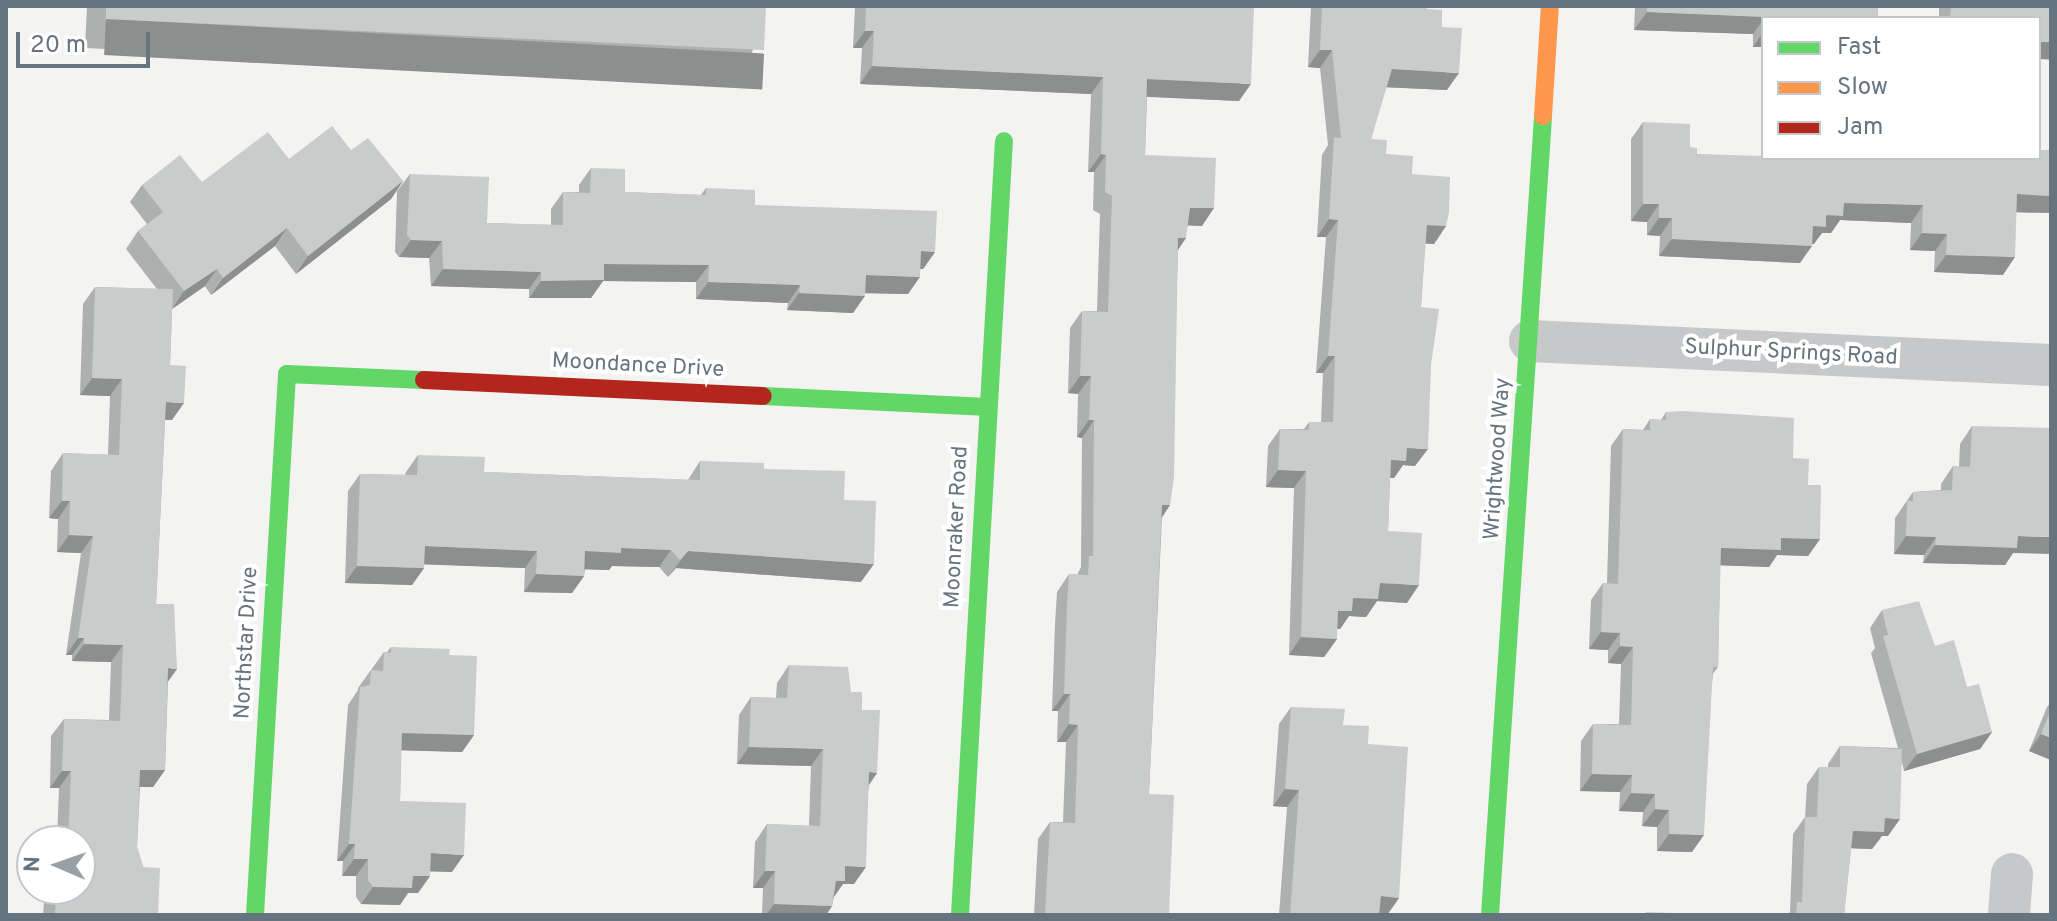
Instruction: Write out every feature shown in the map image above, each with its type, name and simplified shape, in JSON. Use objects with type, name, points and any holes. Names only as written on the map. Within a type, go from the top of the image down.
[{"type":"street","name":"Wrightwood Way","points":[[1490,915],[1550,6]]},
{"type":"street","name":"Moonraker Road","points":[[960,915],[1004,141]]},
{"type":"street","name":"Sulphur Springs Road","points":[[1530,341],[2051,365]]},
{"type":"street","name":"Moondance Drive","points":[[287,374],[988,407]]},
{"type":"street","name":"Northstar Drive","points":[[255,915],[287,374]]},
{"type":"street","points":[[2009,915],[2012,874]]},
{"type":"building","points":[[106,6],[766,6],[764,50],[106,19]]},
{"type":"building","points":[[866,6],[1254,6],[1251,84],[1147,79],[1145,155],[1216,158],[1214,208],[1190,208],[1186,238],[1178,238],[1174,477],[1170,505],[1162,505],[1149,794],[1174,795],[1169,915],[1045,915],[1050,822],[1075,823],[1078,725],[1069,724],[1070,694],[1064,694],[1067,606],[1069,574],[1088,575],[1089,556],[1093,556],[1094,420],[1089,420],[1091,376],[1080,376],[1082,311],[1108,312],[1112,196],[1105,192],[1106,155],[1101,154],[1103,77],[872,66],[874,31],[865,31]]},
{"type":"building","points":[[1322,6],[1427,6],[1427,9],[1442,10],[1442,27],[1462,28],[1459,73],[1392,69],[1371,139],[1387,140],[1386,154],[1413,156],[1412,174],[1450,177],[1446,226],[1427,225],[1421,307],[1439,309],[1431,365],[1428,449],[1407,448],[1406,461],[1391,460],[1388,531],[1422,533],[1419,585],[1380,583],[1378,599],[1353,598],[1352,611],[1338,611],[1337,639],[1301,637],[1306,471],[1278,470],[1280,429],[1309,430],[1309,422],[1333,422],[1335,356],[1328,356],[1338,220],[1329,219],[1334,137],[1341,138],[1332,50],[1320,50]]},
{"type":"building","points":[[1647,6],[1878,6],[1878,16],[1761,17],[1647,12]]},
{"type":"building","points":[[1951,6],[2051,6],[2051,42],[2041,42],[2041,16],[1950,16]]},
{"type":"building","points":[[1643,122],[1690,124],[1690,147],[1697,148],[1697,154],[1761,156],[1761,160],[2041,160],[2041,150],[2051,150],[2051,196],[2017,194],[2015,257],[1946,255],[1947,234],[1922,233],[1923,205],[1844,203],[1843,216],[1826,215],[1826,227],[1813,226],[1812,246],[1672,239],[1672,218],[1659,218],[1659,204],[1643,204]]},
{"type":"building","points":[[332,126],[351,150],[368,138],[403,181],[308,256],[287,228],[223,278],[217,269],[184,291],[138,231],[163,212],[142,185],[180,155],[202,182],[268,132],[289,159]]},
{"type":"building","points":[[591,168],[625,169],[625,192],[706,195],[706,188],[755,190],[755,205],[937,211],[935,252],[921,251],[920,277],[866,275],[865,296],[799,293],[800,285],[708,282],[709,265],[604,264],[604,280],[541,281],[541,272],[443,269],[442,241],[411,240],[407,235],[410,174],[489,177],[487,223],[563,225],[563,192],[590,193]]},
{"type":"building","points":[[95,287],[173,289],[170,365],[186,366],[184,403],[166,402],[156,604],[174,604],[177,669],[168,668],[165,770],[140,770],[137,847],[143,867],[160,868],[158,915],[55,915],[55,905],[96,905],[96,825],[69,825],[71,771],[62,771],[64,719],[120,721],[123,645],[84,644],[84,638],[78,638],[93,536],[69,535],[70,501],[62,501],[63,453],[119,455],[122,379],[92,378]]},
{"type":"building","points":[[1666,412],[1794,418],[1793,458],[1809,459],[1808,485],[1821,485],[1820,539],[1781,538],[1781,550],[1721,548],[1718,667],[1713,667],[1704,835],[1669,834],[1669,810],[1655,809],[1655,794],[1631,793],[1632,775],[1592,774],[1593,724],[1631,725],[1633,647],[1620,646],[1620,633],[1601,632],[1603,583],[1618,584],[1623,429],[1650,430],[1650,419],[1666,420]]},
{"type":"building","points":[[1972,426],[2051,428],[2051,537],[2018,536],[2017,548],[1935,545],[1936,537],[1906,536],[1907,501],[1913,501],[1913,492],[1952,490],[1953,466],[1970,467]]},
{"type":"building","points":[[418,455],[485,457],[484,472],[700,480],[700,461],[764,463],[764,469],[845,471],[844,500],[876,501],[874,564],[688,551],[680,560],[671,550],[621,548],[621,553],[585,551],[584,576],[536,574],[537,551],[425,546],[424,568],[357,566],[360,474],[417,475]]},
{"type":"building","points":[[1919,601],[1935,646],[1954,640],[1967,687],[1979,684],[1992,732],[1917,754],[1883,636],[1888,635],[1882,610]]},
{"type":"building","points":[[391,647],[450,649],[449,655],[477,656],[474,735],[402,733],[400,801],[466,803],[464,855],[431,853],[430,876],[413,876],[412,888],[373,887],[368,880],[368,859],[354,859],[355,844],[349,844],[360,687],[370,685],[371,670],[383,671],[384,652],[391,653]]},
{"type":"building","points":[[789,665],[848,667],[851,692],[862,692],[862,710],[880,710],[877,773],[869,772],[866,867],[845,866],[845,881],[836,881],[832,906],[774,904],[775,871],[765,871],[767,824],[820,826],[823,749],[749,747],[751,697],[787,698]]},
{"type":"building","points":[[1291,707],[1345,709],[1343,725],[1369,726],[1368,744],[1408,747],[1399,898],[1381,896],[1379,915],[1290,915],[1299,790],[1285,789]]},
{"type":"building","points":[[2051,710],[2051,738],[2041,734]]},
{"type":"building","points":[[1840,746],[1902,749],[1900,819],[1885,818],[1884,832],[1853,831],[1844,915],[1796,915],[1797,902],[1802,902],[1805,817],[1817,817],[1819,767],[1840,767]]},
{"type":"building","points":[[1646,912],[1698,914],[1698,915],[1646,915]]},
{"type":"traffic: fast","points":[[1490,915],[1543,116]]},
{"type":"traffic: fast","points":[[960,915],[1004,141]]},
{"type":"traffic: fast","points":[[255,915],[287,374],[424,380]]},
{"type":"traffic: fast","points":[[763,396],[988,407]]},
{"type":"traffic: slow","points":[[1543,116],[1550,6]]},
{"type":"traffic: jam","points":[[424,380],[763,396]]}]
